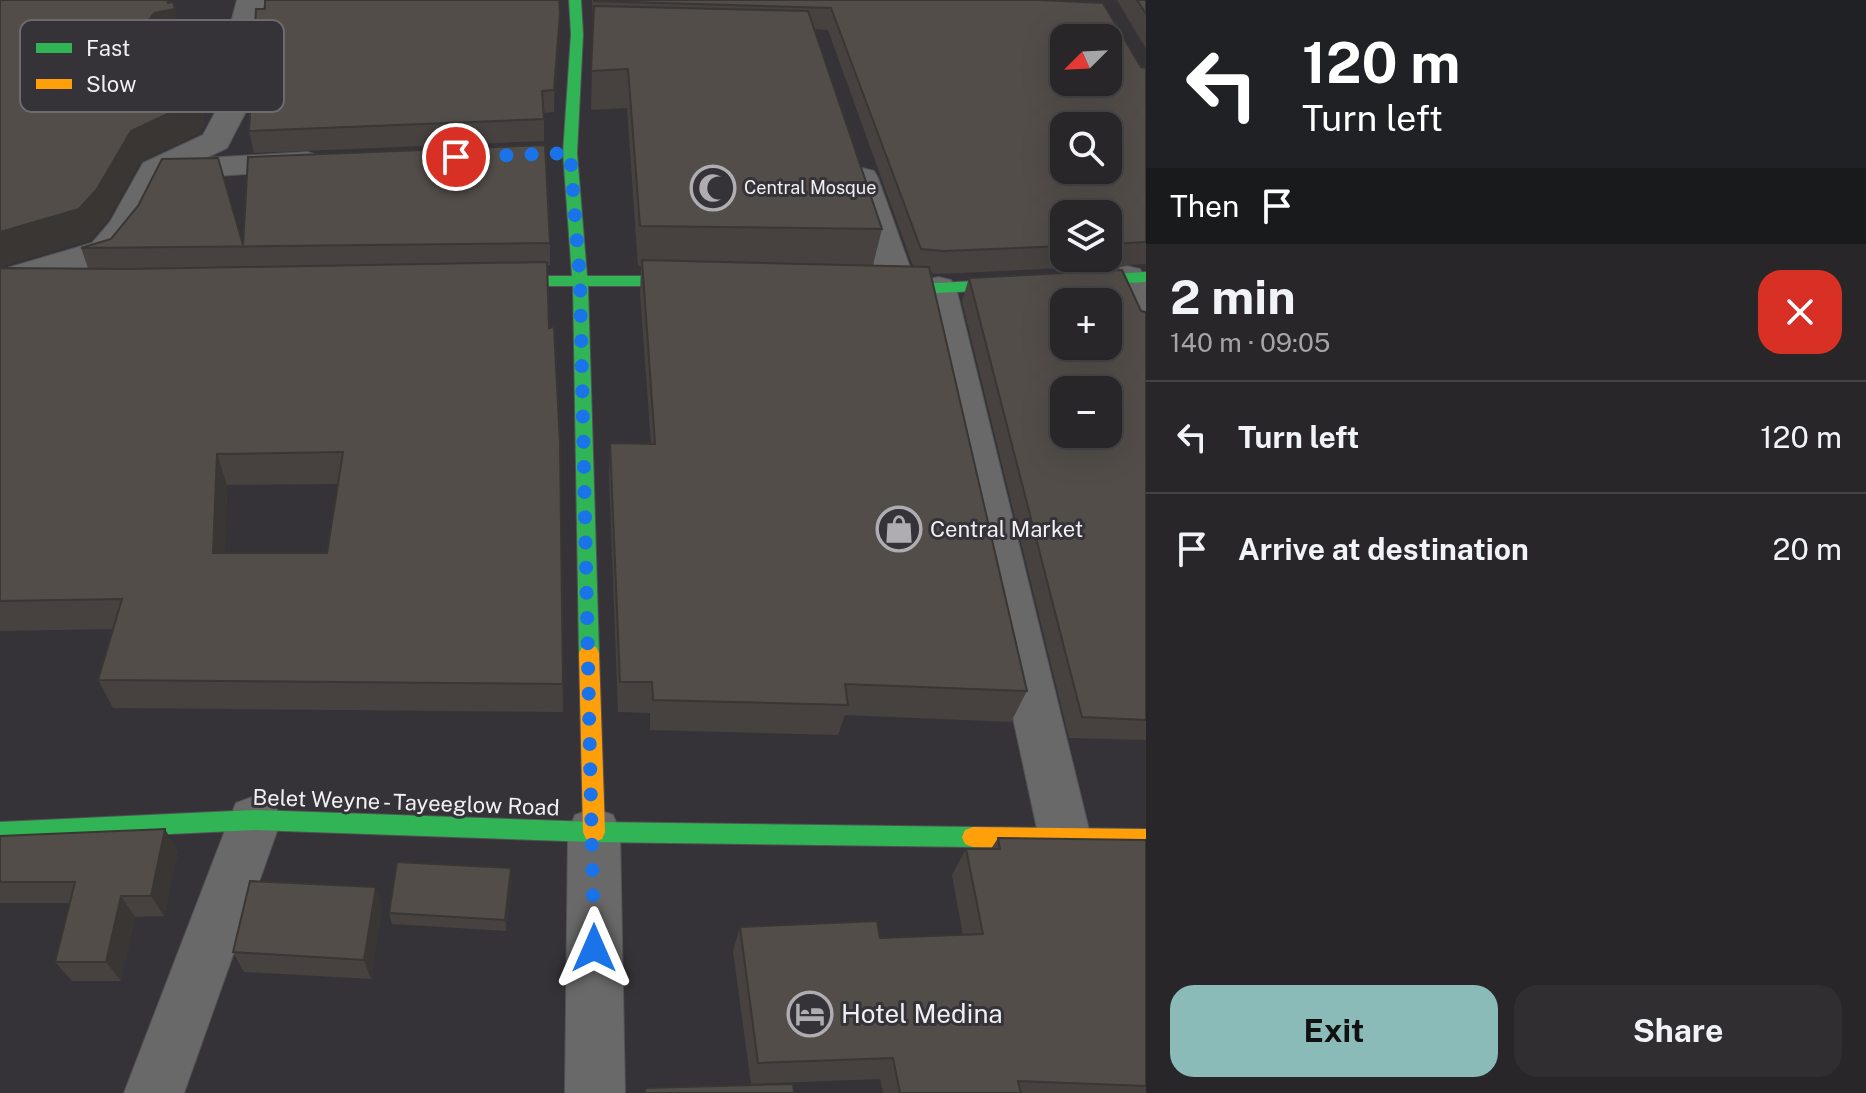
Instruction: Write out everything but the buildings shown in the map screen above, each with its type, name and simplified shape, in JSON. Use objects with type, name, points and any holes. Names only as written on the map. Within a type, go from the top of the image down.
[{"type":"street","points":[[246,20],[251,0]]},
{"type":"street","points":[[575,0],[577,34],[554,154],[580,279],[594,832],[595,1093]]},
{"type":"street","points":[[577,34],[609,35]]},
{"type":"street","points":[[0,284],[104,251],[125,226],[154,170],[216,141],[231,112]]},
{"type":"street","points":[[851,147],[918,286],[1065,838]]},
{"type":"street","points":[[154,170],[343,161]]},
{"type":"street","points":[[851,284],[918,286],[1137,277],[1146,323]]},
{"type":"street","points":[[470,281],[580,279],[723,282]]},
{"type":"street","points":[[0,284],[46,286]]},
{"type":"street","points":[[154,1093],[255,820]]},
{"type":"street","name":"Belet Weyne - Tayeeglow Road","points":[[0,832],[255,820],[594,832],[1146,839]]},
{"type":"traffic: fast","points":[[575,0],[577,34],[570,153],[580,279],[589,653]]},
{"type":"traffic: fast","points":[[873,284],[938,288],[1146,277]]},
{"type":"traffic: fast","points":[[489,281],[700,281]]},
{"type":"traffic: fast","points":[[0,832],[255,820],[594,832],[973,837]]},
{"type":"traffic: slow","points":[[589,653],[594,832]]},
{"type":"traffic: slow","points":[[973,837],[1146,839]]},
{"type":"place","name":"Central Mosque","points":[[713,188]]},
{"type":"place","name":"Central Market","points":[[899,529]]},
{"type":"place","name":"Hotel Medina","points":[[810,1014]]},
{"type":"route","points":[[456,157],[570,153],[580,279],[594,948]]}]
